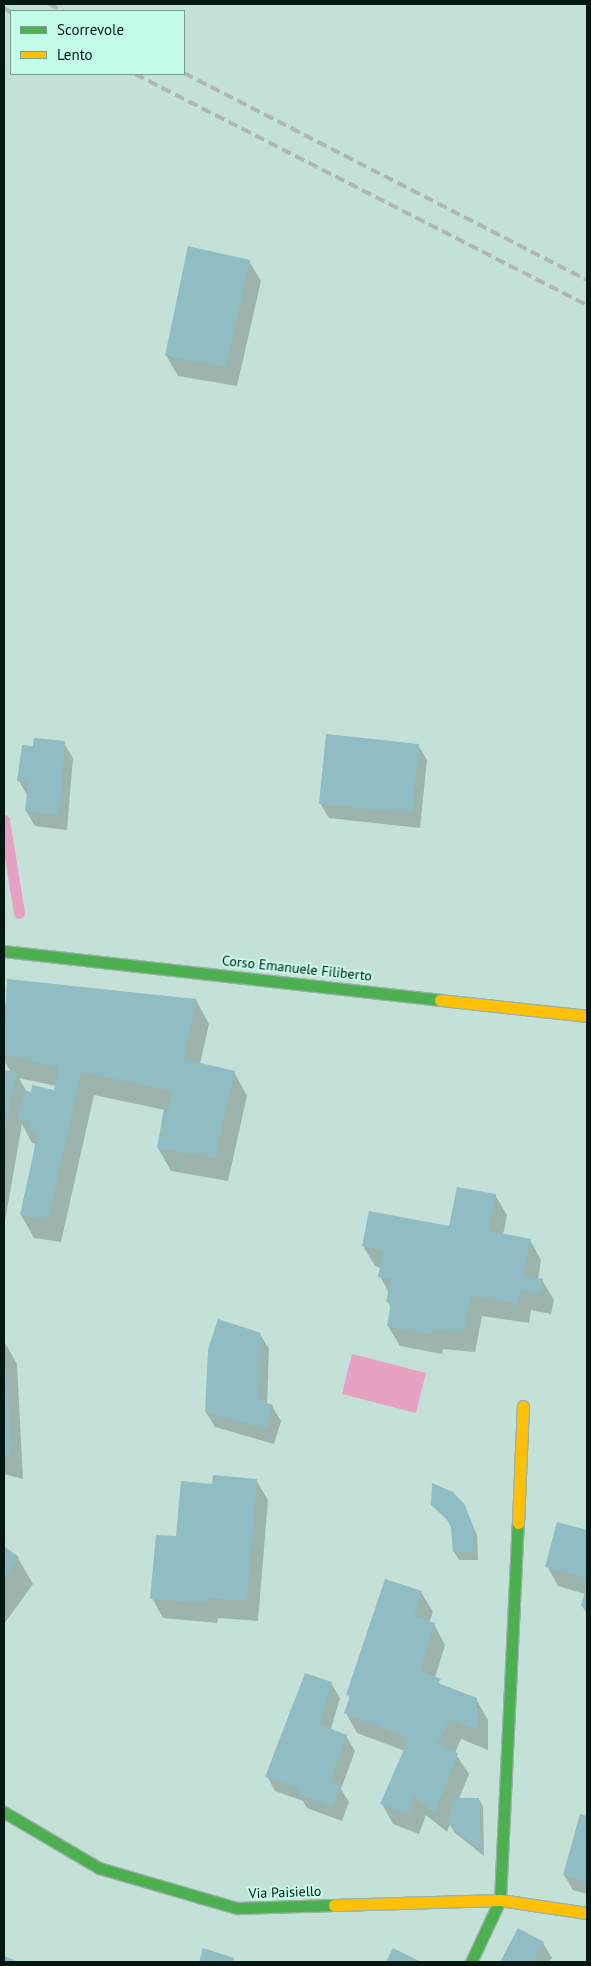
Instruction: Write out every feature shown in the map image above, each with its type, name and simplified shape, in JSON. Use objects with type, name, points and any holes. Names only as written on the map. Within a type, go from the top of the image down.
[{"type":"street","name":"Corso Emanuele Filiberto","points":[[4,951],[587,1016]]},
{"type":"street","points":[[471,1962],[500,1900],[523,1406]]},
{"type":"street","name":"Via Paisiello","points":[[4,1812],[99,1868],[237,1908],[500,1900],[587,1914]]},
{"type":"shaded area","points":[[352,1354],[426,1373],[416,1413],[342,1394]]},
{"type":"building","points":[[188,246],[250,260],[226,367],[165,356]]},
{"type":"building","points":[[326,734],[419,744],[412,813],[319,804]]},
{"type":"building","points":[[34,738],[65,741],[59,815],[25,811],[28,782],[17,781],[22,745],[33,746]]},
{"type":"building","points":[[7,979],[196,999],[184,1059],[235,1071],[215,1158],[157,1148],[164,1108],[169,1109],[172,1091],[81,1072],[48,1220],[20,1215],[38,1132],[28,1129],[30,1122],[18,1119],[24,1090],[31,1092],[32,1085],[54,1090],[59,1067],[4,1055]]},
{"type":"building","points":[[4,1070],[17,1072],[5,1125],[4,1125]]},
{"type":"building","points":[[457,1187],[496,1194],[489,1231],[531,1239],[523,1275],[543,1279],[540,1295],[520,1290],[518,1304],[471,1296],[464,1332],[432,1330],[430,1335],[387,1326],[391,1303],[386,1302],[391,1279],[378,1277],[383,1250],[362,1246],[369,1211],[449,1226]]},
{"type":"building","points":[[218,1319],[261,1333],[259,1400],[273,1405],[266,1429],[205,1412],[208,1350]]},
{"type":"building","points":[[4,1351],[12,1445],[10,1456],[4,1455]]},
{"type":"building","points":[[213,1475],[257,1479],[247,1601],[207,1598],[206,1603],[150,1599],[156,1535],[176,1536],[181,1481],[212,1484]]},
{"type":"building","points":[[432,1483],[453,1492],[465,1505],[473,1526],[474,1552],[453,1552],[451,1528],[447,1519],[431,1505]]},
{"type":"building","points":[[557,1522],[587,1530],[587,1578],[545,1567]]},
{"type":"building","points":[[4,1546],[19,1557],[4,1578]]},
{"type":"building","points":[[385,1579],[422,1591],[414,1616],[435,1623],[420,1670],[441,1679],[438,1683],[477,1698],[477,1730],[450,1719],[440,1741],[434,1743],[458,1753],[435,1813],[414,1796],[408,1814],[380,1804],[409,1738],[344,1713],[350,1696],[346,1695]]},
{"type":"building","points":[[587,1585],[587,1607],[581,1606]]},
{"type":"building","points":[[305,1673],[332,1682],[320,1725],[347,1735],[330,1782],[341,1786],[333,1807],[297,1794],[299,1788],[265,1777]]},
{"type":"building","points":[[454,1798],[479,1798],[481,1850],[448,1824]]},
{"type":"building","points":[[580,1814],[587,1816],[587,1882],[563,1875]]},
{"type":"building","points":[[518,1928],[544,1942],[533,1962],[500,1962]]},
{"type":"building","points":[[203,1948],[234,1958],[233,1962],[199,1962]]},
{"type":"building","points":[[393,1948],[421,1962],[386,1962]]},
{"type":"building","points":[[4,1956],[19,1962],[4,1962]]},
{"type":"waterway","points":[[4,820],[19,913]]},
{"type":"railway","points":[[49,4],[61,10]]},
{"type":"railway","points":[[4,8],[10,11]]},
{"type":"railway","points":[[185,74],[587,280]]},
{"type":"railway","points":[[137,75],[587,305]]},
{"type":"traffic: fast","points":[[4,951],[440,1000]]},
{"type":"traffic: fast","points":[[471,1962],[500,1900],[518,1523]]},
{"type":"traffic: fast","points":[[4,1812],[99,1868],[237,1908],[334,1905]]},
{"type":"traffic: slow","points":[[440,1000],[587,1016]]},
{"type":"traffic: slow","points":[[518,1523],[523,1406]]},
{"type":"traffic: slow","points":[[334,1905],[500,1900],[587,1913]]}]
